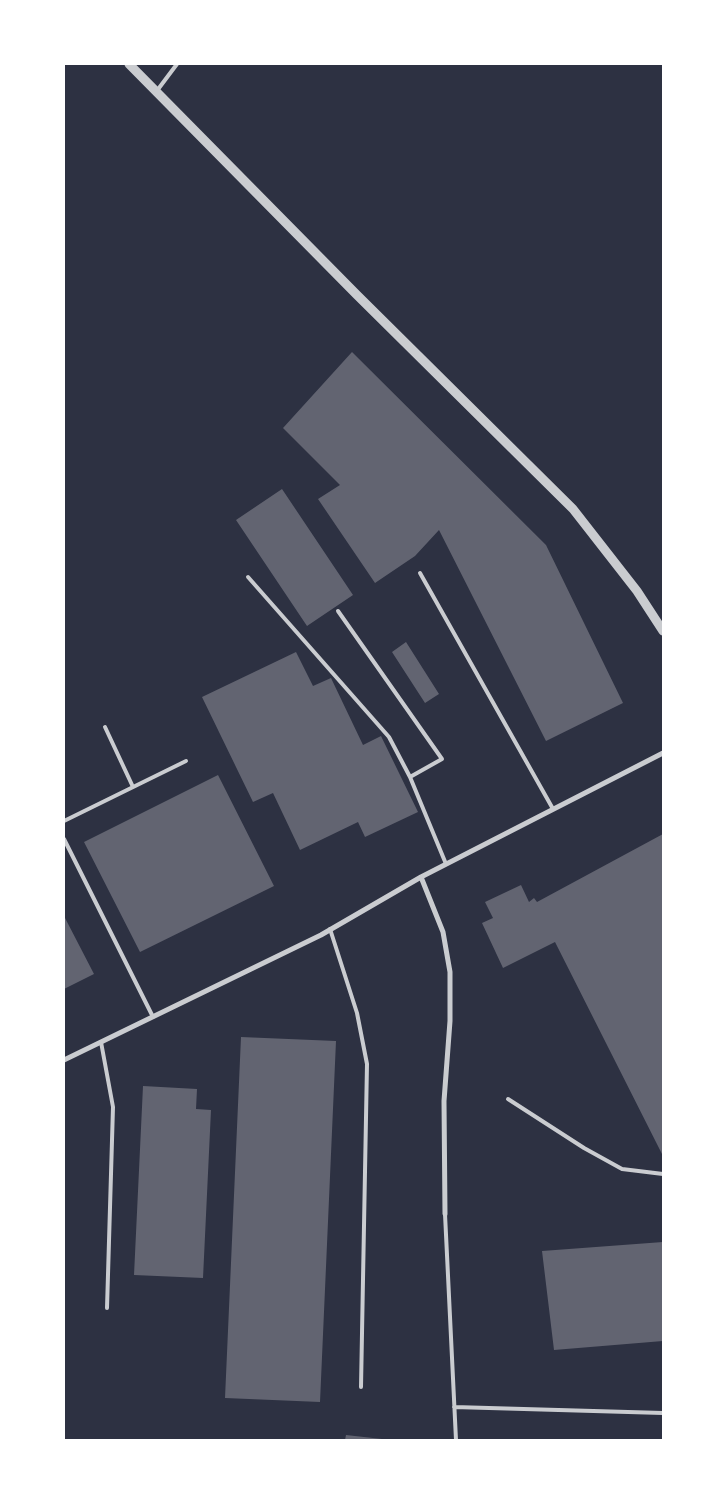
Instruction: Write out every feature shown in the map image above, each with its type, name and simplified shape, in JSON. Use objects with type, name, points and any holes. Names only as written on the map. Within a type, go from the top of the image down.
[{"type":"street","points":[[128,64],[573,509],[636,591],[663,632]]},
{"type":"street","points":[[64,1060],[330,930],[446,864],[663,753]]},
{"type":"street","points":[[421,878],[443,932],[450,972],[450,1021],[444,1101],[445,1214]]},
{"type":"lane","points":[[156,92],[177,64]]},
{"type":"lane","points":[[420,573],[553,810]]},
{"type":"lane","points":[[248,577],[389,737],[410,777],[446,864]]},
{"type":"lane","points":[[338,612],[442,759],[410,777]]},
{"type":"lane","points":[[105,727],[133,787]]},
{"type":"lane","points":[[64,821],[186,761]]},
{"type":"lane","points":[[64,838],[153,1017]]},
{"type":"lane","points":[[330,930],[357,1013],[367,1064],[361,1387]]},
{"type":"lane","points":[[101,1042],[113,1107],[107,1308]]},
{"type":"lane","points":[[508,1099],[584,1148],[622,1169],[663,1174]]},
{"type":"lane","points":[[445,1214],[456,1440]]},
{"type":"lane","points":[[454,1407],[663,1413]]},
{"type":"building","points":[[352,352],[546,545],[623,703],[546,741],[439,530],[415,556],[375,583],[318,499],[340,485],[283,428]]},
{"type":"building","points":[[282,489],[353,595],[307,626],[236,520]]},
{"type":"building","points":[[406,642],[439,694],[425,703],[392,652]]},
{"type":"building","points":[[296,652],[313,686],[331,678],[363,745],[381,736],[418,812],[365,837],[358,822],[300,850],[273,793],[253,802],[202,697]]},
{"type":"building","points":[[218,775],[274,886],[140,952],[84,842]]},
{"type":"building","points":[[663,834],[663,1156],[555,942],[503,968],[482,923],[493,918],[485,902],[521,885],[529,902],[534,898],[537,902]]},
{"type":"building","points":[[64,916],[94,974],[64,989]]},
{"type":"building","points":[[241,1037],[336,1041],[320,1402],[225,1398]]},
{"type":"building","points":[[143,1086],[197,1089],[196,1109],[211,1110],[203,1278],[134,1275]]},
{"type":"building","points":[[663,1242],[663,1341],[554,1350],[542,1251]]},
{"type":"building","points":[[346,1435],[382,1439],[382,1440],[345,1440]]}]
